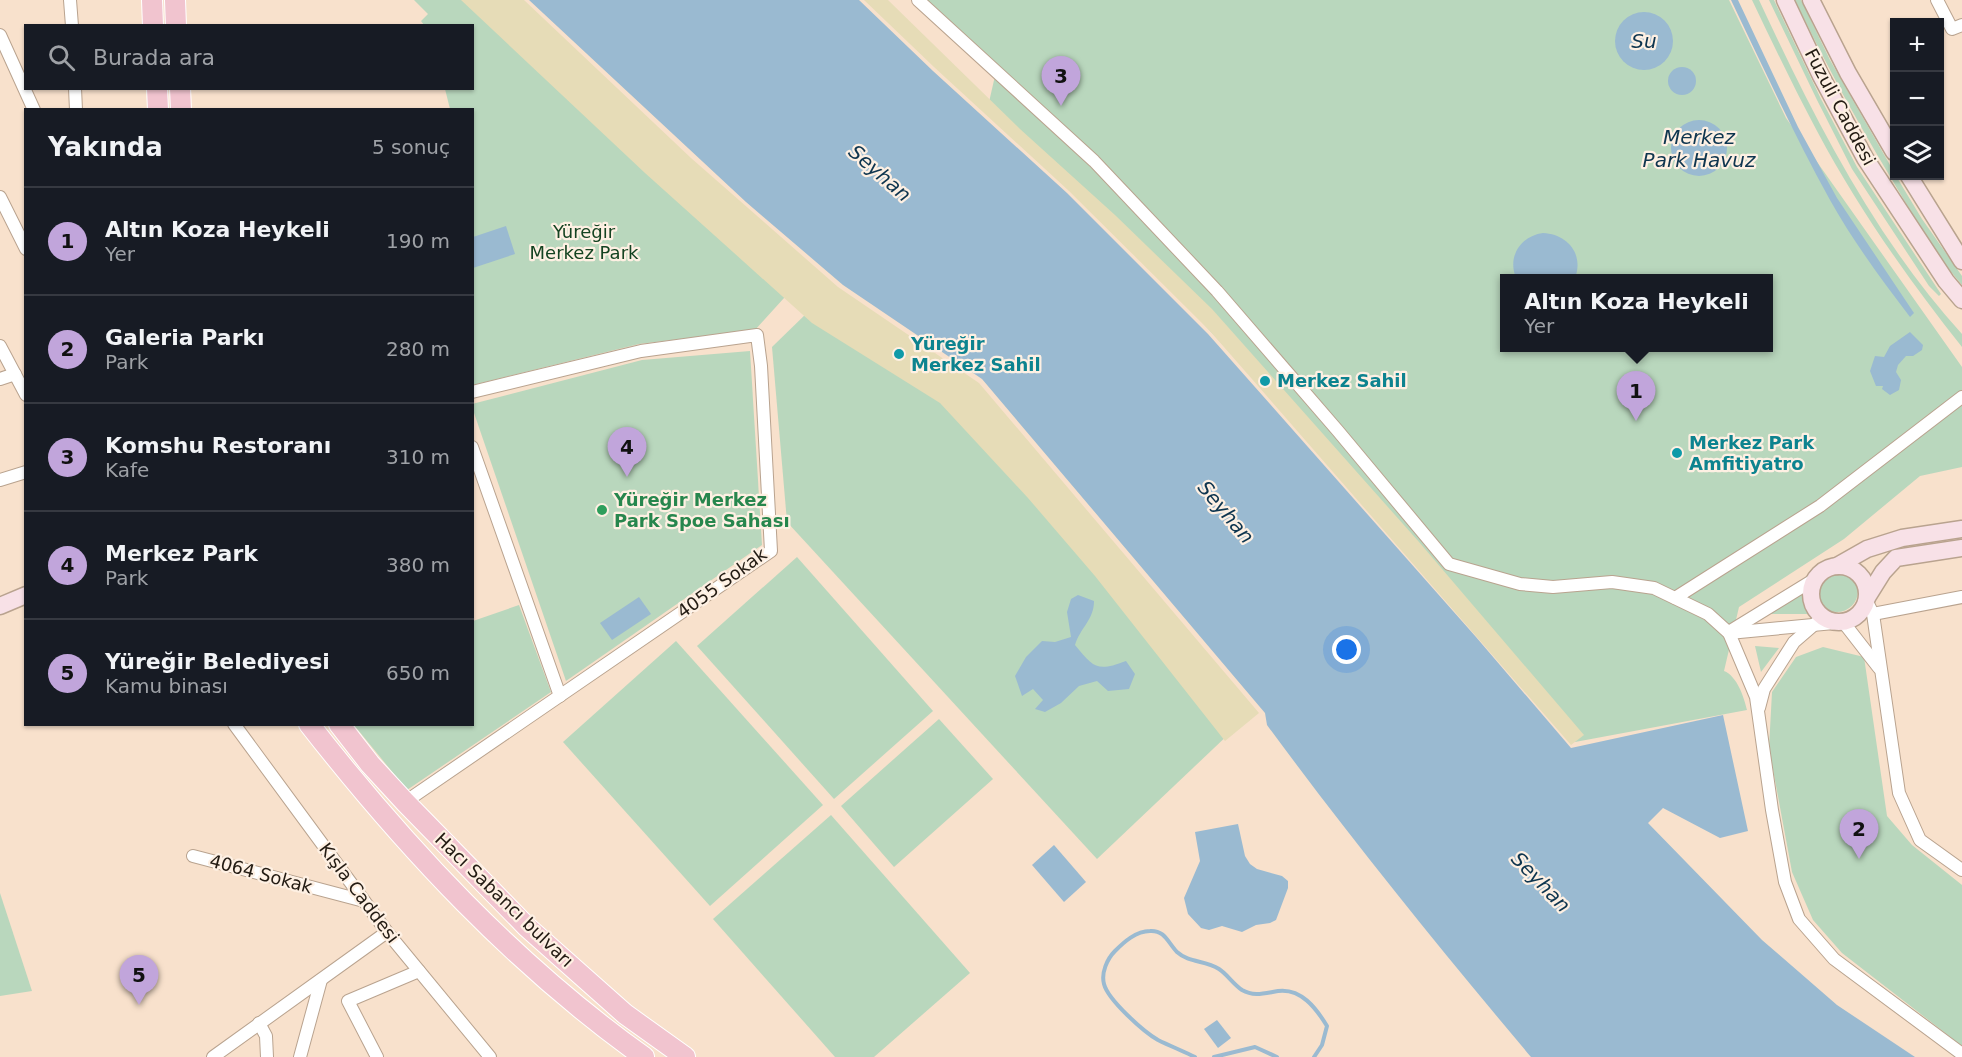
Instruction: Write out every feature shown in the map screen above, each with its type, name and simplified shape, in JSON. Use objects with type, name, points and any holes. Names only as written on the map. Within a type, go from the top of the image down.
[{"type":"main road","points":[[152,0],[153,24]]},
{"type":"main road","points":[[175,0],[176,24]]},
{"type":"main road","name":"Fuzuli Caddesi","points":[[1785,0],[1821,76],[1865,158],[1946,282],[1962,300]]},
{"type":"main road","name":"Fuzuli Caddesi","points":[[1811,0],[1848,74],[1890,145]]},
{"type":"main road","points":[[157,90],[158,108]]},
{"type":"main road","points":[[180,90],[181,108]]},
{"type":"main road","points":[[1911,180],[1962,261]]},
{"type":"main road","points":[[1962,529],[1902,538],[1875,546],[1838,566],[1821,572],[1811,587],[1810,597],[1813,606],[1825,620],[1839,623],[1853,620],[1869,604],[1883,572],[1896,558],[1962,548]]},
{"type":"main road","points":[[1838,566],[1856,571],[1863,578],[1867,587],[1869,604]]},
{"type":"main road","points":[[0,606],[24,596]]},
{"type":"main road","name":"Hacı Sabancı bulvarı","points":[[311,726],[386,819],[504,943],[613,1035],[644,1057]]},
{"type":"main road","name":"Hacı Sabancı bulvarı","points":[[341,726],[370,764],[405,802],[527,927],[625,1014],[686,1057]]},
{"type":"street","points":[[70,0],[72,24]]},
{"type":"street","points":[[918,0],[1094,161],[1200,274],[1338,431],[1449,564],[1520,584],[1553,586],[1612,582],[1654,588],[1708,614],[1729,633],[1756,697],[1785,882],[1799,919],[1834,959],[1962,1054]]},
{"type":"street","points":[[1937,0],[1952,29],[1962,25]]},
{"type":"street","points":[[0,35],[24,88]]},
{"type":"street","points":[[25,90],[33,108]]},
{"type":"street","points":[[75,90],[76,108]]},
{"type":"street","points":[[0,197],[24,245]]},
{"type":"street","name":"4055 Sokak","points":[[405,802],[771,551],[761,366],[757,335],[641,351],[474,392]]},
{"type":"street","points":[[0,346],[24,391]]},
{"type":"street","points":[[0,379],[15,374]]},
{"type":"street","points":[[1675,598],[1820,506],[1962,397]]},
{"type":"street","points":[[474,453],[560,696]]},
{"type":"street","points":[[0,480],[24,473]]},
{"type":"street","points":[[1729,633],[1815,579]]},
{"type":"street","points":[[1962,597],[1869,604],[1882,671],[1899,794],[1920,840],[1962,870]]},
{"type":"street","points":[[1729,633],[1816,623],[1839,623],[1855,634],[1882,671]]},
{"type":"street","points":[[1758,712],[1764,689],[1794,642],[1816,623]]},
{"type":"street","name":"Kışla Caddesi","points":[[235,726],[387,932],[485,1055]]},
{"type":"street","name":"4064 Sokak","points":[[193,856],[364,900]]},
{"type":"street","points":[[213,1057],[387,932]]},
{"type":"street","points":[[377,1057],[348,1001],[419,971]]},
{"type":"street","points":[[300,1057],[321,980]]},
{"type":"street","points":[[259,1023],[266,1036],[267,1057]]},
{"type":"green space","name":"Yüreğir Merkez Park","points":[[414,0],[481,0],[794,287],[755,330],[639,344],[474,385],[474,108],[450,108],[445,90],[474,90],[474,24],[423,24],[421,21],[428,14]]},
{"type":"green space","points":[[923,0],[1729,0],[1786,118],[1962,367],[1962,467],[1920,476],[1844,539],[1739,607],[1724,671],[1736,682],[1747,710],[1575,742],[1481,625],[1082,192],[987,111],[997,67]]},
{"type":"green space","points":[[1752,0],[1759,0],[1824,132],[1848,175],[1901,257],[1930,297],[1962,334],[1962,347],[1903,269],[1849,188],[1808,115]]},
{"type":"green space","points":[[1769,0],[1774,0],[1821,99],[1857,167],[1941,294],[1939,296],[1929,286],[1852,169]]},
{"type":"green space","points":[[1795,0],[1801,0],[1830,60],[1890,165],[1890,176],[1853,112]]},
{"type":"green space","points":[[1892,180],[1898,180],[1922,219],[1962,276],[1962,285],[1942,260]]},
{"type":"green space","points":[[810,310],[946,395],[1232,731],[1097,859],[787,522],[772,347]]},
{"type":"green space","points":[[750,351],[762,545],[566,681],[474,413],[474,403],[642,360]]},
{"type":"green space","points":[[797,557],[933,711],[834,799],[697,646]]},
{"type":"green space","points":[[1837,570],[1852,576],[1858,591],[1852,606],[1837,612],[1822,606],[1816,591],[1822,576]]},
{"type":"green space","points":[[1802,594],[1811,614],[1769,614]]},
{"type":"green space","points":[[519,605],[551,692],[407,790],[355,726],[474,726],[474,621]]},
{"type":"green space","points":[[676,641],[823,805],[710,906],[563,742]]},
{"type":"green space","points":[[1755,646],[1779,648],[1761,672]]},
{"type":"green space","points":[[1823,647],[1864,657],[1887,816],[1912,845],[1962,885],[1962,1046],[1842,953],[1813,920],[1792,872],[1769,748],[1772,692],[1796,657]]},
{"type":"green space","points":[[939,719],[993,779],[894,867],[841,806]]},
{"type":"green space","points":[[831,815],[970,973],[874,1057],[835,1057],[713,919]]},
{"type":"green space","points":[[0,893],[32,991],[0,996]]},
{"type":"sand","name":"Yüreğir Merkez Sahil","points":[[461,0],[524,0],[691,158],[838,287],[979,383],[1259,713],[1225,741],[1095,576],[1028,498],[940,403],[812,323],[645,173]]},
{"type":"sand","name":"Merkez Sahil","points":[[864,0],[888,0],[1020,129],[1115,215],[1212,309],[1419,542],[1584,735],[1571,745],[1210,331],[1069,191]]},
{"type":"water","name":"Seyhan","points":[[529,0],[859,0],[1067,193],[1208,334],[1571,748],[1723,715],[1748,831],[1720,838],[1663,808],[1648,823],[1762,940],[1837,1005],[1915,1057],[1531,1057],[1363,852],[1267,725],[1265,713],[982,379],[843,285],[746,202]]},
{"type":"water","points":[[1731,0],[1738,0],[1798,127],[1837,198],[1914,313],[1910,317],[1868,260],[1830,200],[1791,126]]},
{"type":"water","name":"Su","points":[[1638,12],[1650,12],[1665,20],[1673,35],[1673,47],[1665,62],[1650,70],[1638,70],[1623,62],[1615,47],[1615,35],[1623,20]]},
{"type":"water","points":[[1682,67],[1692,71],[1696,81],[1692,91],[1682,95],[1672,91],[1668,81],[1672,71]]},
{"type":"water","name":"Merkez Park Havuz","points":[[1693,120],[1705,120],[1719,128],[1727,142],[1725,159],[1719,168],[1705,176],[1693,176],[1676,164],[1671,154],[1671,142],[1683,125]]},
{"type":"water","points":[[506,226],[515,254],[474,268],[474,237]]},
{"type":"water","points":[[1552,234],[1560,237],[1572,247],[1577,261],[1576,274],[1515,274],[1513,262],[1518,248],[1528,238],[1535,235]]},
{"type":"water","points":[[1910,332],[1923,345],[1922,350],[1913,356],[1906,356],[1898,365],[1896,372],[1901,380],[1899,390],[1890,395],[1882,389],[1883,386],[1876,386],[1870,371],[1875,356],[1884,357],[1890,346]]},
{"type":"water","points":[[1078,595],[1094,601],[1092,614],[1075,645],[1087,659],[1097,666],[1108,666],[1126,661],[1135,674],[1129,689],[1108,691],[1097,681],[1079,686],[1061,703],[1045,712],[1035,709],[1043,700],[1033,689],[1022,696],[1015,676],[1026,657],[1042,641],[1055,642],[1071,637],[1067,612],[1071,599]]},
{"type":"water","points":[[639,597],[651,614],[612,640],[600,623]]},
{"type":"water","points":[[1238,824],[1245,856],[1250,864],[1257,869],[1282,876],[1288,881],[1288,888],[1276,920],[1270,923],[1256,925],[1242,932],[1222,926],[1209,930],[1201,928],[1188,914],[1184,898],[1200,861],[1195,832]]},
{"type":"water","points":[[1054,845],[1086,882],[1064,902],[1032,865]]},
{"type":"water","points":[[1217,1020],[1231,1038],[1218,1048],[1204,1029]]},
{"type":"waterway","points":[[1195,1057],[1152,1036],[1127,1015],[1107,991],[1103,975],[1107,962],[1112,954],[1135,935],[1145,931],[1159,933],[1182,956],[1219,969],[1246,992],[1260,994],[1286,991],[1301,996],[1313,1006],[1327,1026],[1322,1045],[1314,1057]]},
{"type":"waterway","points":[[1214,1057],[1255,1047],[1277,1057]]},
{"type":"place","name":"Komshu Restoranı","points":[[1061,106]]},
{"type":"place","name":"Yüreğir Merkez Sahil","points":[[899,354]]},
{"type":"place","name":"Merkez Sahil","points":[[1265,381]]},
{"type":"place","name":"Altın Koza Heykeli","points":[[1636,421]]},
{"type":"place","name":"Merkez Park Amfitiyatro","points":[[1677,453]]},
{"type":"place","name":"Merkez Park","points":[[627,477]]},
{"type":"place","name":"Yüreğir Merkez Park Spoe Sahası","points":[[602,510]]},
{"type":"place","name":"Galeria Parkı","points":[[1859,859]]},
{"type":"place","name":"Yüreğir Belediyesi","points":[[139,1005]]}]
